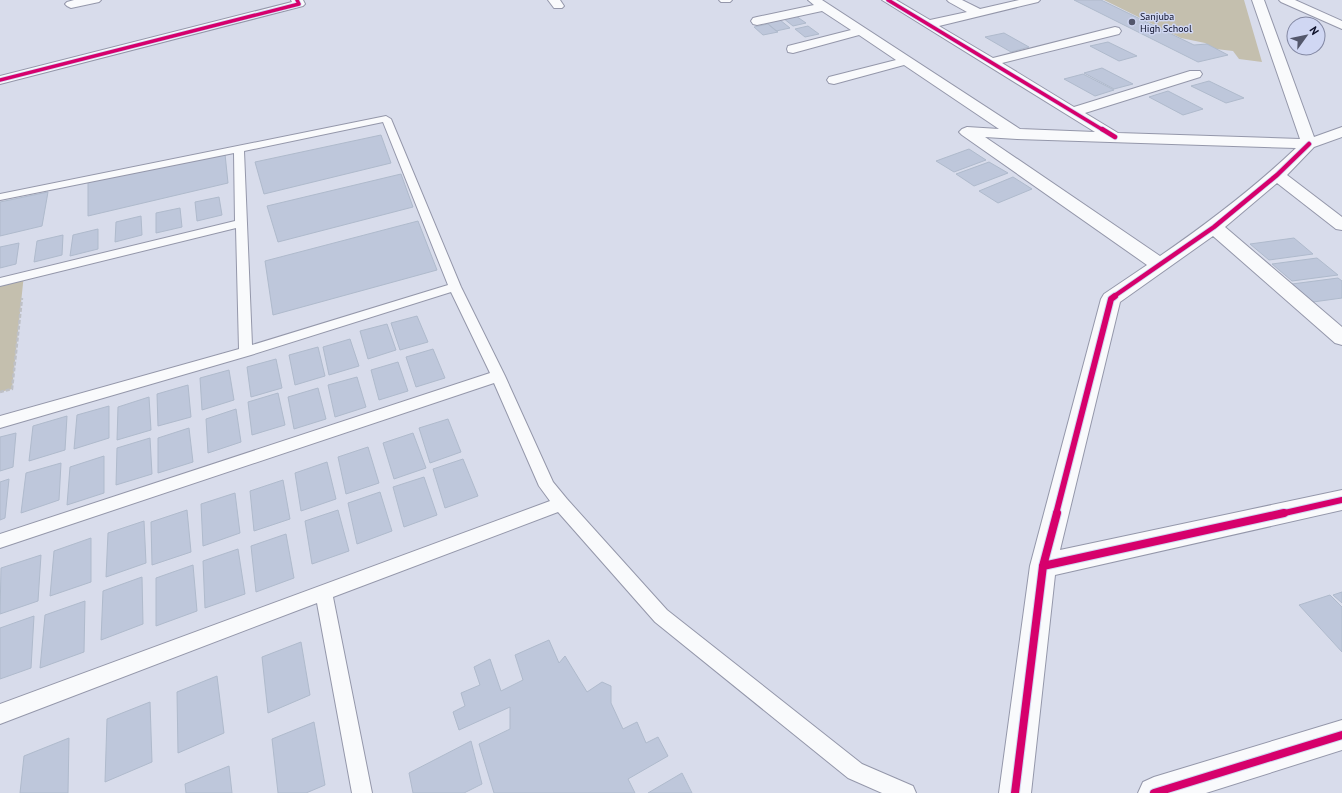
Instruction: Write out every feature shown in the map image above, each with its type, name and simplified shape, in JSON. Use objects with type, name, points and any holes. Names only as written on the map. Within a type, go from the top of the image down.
[{"type":"street","points":[[71,4],[95,0]]},
{"type":"street","points":[[0,80],[299,4],[298,0]]},
{"type":"street","points":[[888,0],[1115,137]]},
{"type":"street","points":[[953,0],[979,13]]},
{"type":"street","points":[[1258,0],[1327,138]]},
{"type":"street","points":[[1285,0],[1342,25]]},
{"type":"street","points":[[930,24],[1027,1]]},
{"type":"street","points":[[757,21],[819,3],[1017,134]]},
{"type":"street","points":[[793,49],[861,31]]},
{"type":"street","points":[[992,62],[1115,31]]},
{"type":"street","points":[[834,80],[906,61]]},
{"type":"street","points":[[1073,112],[1195,74]]},
{"type":"street","points":[[1160,265],[967,132],[1115,137],[1327,138],[1342,146]]},
{"type":"street","points":[[1015,793],[1043,566],[1111,299],[1214,227],[1277,175],[1327,138]]},
{"type":"street","points":[[1277,175],[1342,225]]},
{"type":"street","points":[[1214,227],[1342,338]]},
{"type":"street","points":[[1043,566],[1342,500]]},
{"type":"street","points":[[1154,793],[1342,735]]},
{"type":"lane","points":[[0,197],[386,120],[455,287],[498,376],[547,486],[561,504],[661,616],[854,771],[906,793]]},
{"type":"lane","points":[[239,149],[246,352]]},
{"type":"lane","points":[[0,282],[241,223]]},
{"type":"lane","points":[[0,422],[246,352],[455,287]]},
{"type":"lane","points":[[0,541],[498,376]]},
{"type":"lane","points":[[0,714],[561,504]]},
{"type":"lane","points":[[324,593],[362,793]]},
{"type":"path","points":[[0,392],[12,389],[23,293]]},
{"type":"shaded area","points":[[1104,0],[1244,0],[1262,62],[1239,59],[1233,51],[1216,49],[1205,43],[1181,38]]},
{"type":"shaded area","points":[[24,274],[12,389],[0,392],[0,280]]},
{"type":"building","name":"Sanjuba High School","points":[[1074,0],[1101,0],[1194,45],[1207,44],[1228,55],[1198,62]]},
{"type":"building","points":[[796,16],[806,23],[793,26],[783,18]]},
{"type":"building","points":[[780,20],[790,28],[776,31],[767,23]]},
{"type":"building","points":[[768,24],[778,32],[763,35],[754,27]]},
{"type":"building","points":[[808,26],[819,34],[805,37],[795,29]]},
{"type":"building","points":[[1004,33],[1029,47],[1011,52],[985,37]]},
{"type":"building","points":[[1108,42],[1137,56],[1119,61],[1090,46]]},
{"type":"building","points":[[1102,68],[1133,84],[1114,89],[1084,73]]},
{"type":"building","points":[[1083,74],[1114,90],[1095,96],[1064,79]]},
{"type":"building","points":[[1209,81],[1244,98],[1226,103],[1191,86]]},
{"type":"building","points":[[1168,91],[1203,109],[1183,115],[1149,97]]},
{"type":"building","points":[[381,135],[391,163],[264,194],[255,162]]},
{"type":"building","points":[[969,149],[986,160],[954,172],[936,161]]},
{"type":"building","points":[[225,154],[228,183],[88,216],[88,182]]},
{"type":"building","points":[[989,162],[1008,173],[974,186],[956,174]]},
{"type":"building","points":[[401,174],[413,207],[278,242],[267,206]]},
{"type":"building","points":[[1013,177],[1032,189],[998,203],[979,191]]},
{"type":"building","points":[[48,192],[42,226],[0,236],[0,202]]},
{"type":"building","points":[[219,197],[222,215],[197,221],[195,202]]},
{"type":"building","points":[[180,208],[182,227],[156,233],[156,213]]},
{"type":"building","points":[[141,216],[142,235],[115,242],[116,222]]},
{"type":"building","points":[[418,221],[437,270],[273,315],[265,261]]},
{"type":"building","points":[[98,229],[98,249],[70,256],[73,235]]},
{"type":"building","points":[[63,235],[62,255],[34,262],[37,241]]},
{"type":"building","points":[[1294,238],[1313,254],[1269,260],[1250,244]]},
{"type":"building","points":[[19,243],[16,264],[0,268],[0,247]]},
{"type":"building","points":[[1317,258],[1338,275],[1292,281],[1272,264]]},
{"type":"building","points":[[1338,278],[1342,281],[1342,298],[1313,302],[1292,284]]},
{"type":"building","points":[[417,316],[428,342],[400,350],[391,323]]},
{"type":"building","points":[[387,324],[396,350],[368,359],[360,331]]},
{"type":"building","points":[[350,339],[359,366],[329,375],[323,347]]},
{"type":"building","points":[[318,347],[325,376],[295,385],[289,355]]},
{"type":"building","points":[[433,349],[445,378],[416,387],[406,357]]},
{"type":"building","points":[[276,359],[282,388],[251,397],[247,367]]},
{"type":"building","points":[[398,362],[408,391],[379,400],[371,370]]},
{"type":"building","points":[[229,370],[234,400],[202,410],[200,378]]},
{"type":"building","points":[[357,377],[366,407],[335,417],[328,385]]},
{"type":"building","points":[[188,385],[191,417],[158,426],[157,394]]},
{"type":"building","points":[[318,388],[326,419],[294,429],[288,397]]},
{"type":"building","points":[[278,393],[285,425],[252,435],[248,402]]},
{"type":"building","points":[[149,397],[151,430],[117,440],[118,407]]},
{"type":"building","points":[[109,406],[109,438],[74,449],[77,415]]},
{"type":"building","points":[[236,409],[241,442],[208,453],[206,419]]},
{"type":"building","points":[[67,416],[65,450],[29,461],[33,426]]},
{"type":"building","points":[[448,419],[461,452],[430,463],[419,428]]},
{"type":"building","points":[[189,428],[193,462],[158,473],[158,438]]},
{"type":"building","points":[[16,433],[13,467],[0,471],[0,437]]},
{"type":"building","points":[[413,433],[426,468],[394,479],[383,443]]},
{"type":"building","points":[[150,438],[152,474],[116,485],[117,448]]},
{"type":"building","points":[[368,447],[379,483],[346,494],[338,457]]},
{"type":"building","points":[[104,456],[104,493],[67,505],[70,467]]},
{"type":"building","points":[[463,459],[478,496],[445,508],[433,469]]},
{"type":"building","points":[[327,462],[336,499],[301,511],[295,473]]},
{"type":"building","points":[[61,463],[59,500],[21,513],[26,473]]},
{"type":"building","points":[[424,477],[437,515],[404,527],[393,487]]},
{"type":"building","points":[[9,479],[5,518],[0,520],[0,482]]},
{"type":"building","points":[[283,480],[290,519],[254,531],[250,491]]},
{"type":"building","points":[[380,492],[392,531],[357,544],[348,503]]},
{"type":"building","points":[[235,493],[240,533],[203,546],[201,504]]},
{"type":"building","points":[[187,510],[191,552],[152,565],[151,522]]},
{"type":"building","points":[[338,510],[349,551],[312,564],[305,521]]},
{"type":"building","points":[[144,521],[146,563],[106,577],[108,533]]},
{"type":"building","points":[[286,534],[294,578],[256,592],[251,546]]},
{"type":"building","points":[[91,538],[91,582],[50,596],[54,551]]},
{"type":"building","points":[[238,549],[245,594],[205,608],[203,561]]},
{"type":"building","points":[[41,555],[38,601],[0,614],[1,568]]},
{"type":"building","points":[[193,565],[197,611],[156,626],[156,578]]},
{"type":"building","points":[[142,577],[143,624],[101,640],[103,591]]},
{"type":"building","points":[[1342,592],[1342,603],[1333,595]]},
{"type":"building","points":[[1330,595],[1342,607],[1342,652],[1299,605]]},
{"type":"building","points":[[85,601],[84,652],[40,668],[45,615]]},
{"type":"building","points":[[34,616],[31,668],[0,679],[0,628]]},
{"type":"building","points":[[549,640],[559,663],[565,656],[587,692],[602,682],[611,686],[611,703],[623,729],[637,722],[646,743],[658,737],[668,756],[628,779],[635,793],[494,793],[479,744],[510,729],[510,707],[459,730],[453,712],[465,706],[461,693],[480,685],[474,667],[490,659],[501,691],[523,680],[515,655]]},
{"type":"building","points":[[301,642],[310,695],[268,713],[262,657]]},
{"type":"building","points":[[217,676],[224,733],[178,753],[177,692]]},
{"type":"building","points":[[150,702],[152,762],[105,782],[107,719]]},
{"type":"building","points":[[314,722],[325,785],[306,793],[278,793],[272,739]]},
{"type":"building","points":[[69,738],[68,793],[20,793],[24,756]]},
{"type":"building","points":[[471,741],[482,784],[464,793],[413,793],[409,773]]},
{"type":"building","points":[[229,766],[232,793],[186,793],[185,784]]},
{"type":"building","points":[[682,773],[692,793],[648,793]]},
{"type":"cycle path","points":[[0,80],[299,4],[297,0]]},
{"type":"cycle path","points":[[888,0],[1115,137]]},
{"type":"cycle path","points":[[1015,793],[1043,566],[1111,299],[1214,227],[1277,175],[1309,144]]},
{"type":"cycle path","points":[[1043,566],[1342,500]]},
{"type":"cycle path","points":[[1154,793],[1342,735]]},
{"type":"place","name":"Sanjuba High School","points":[[1132,22]]}]
